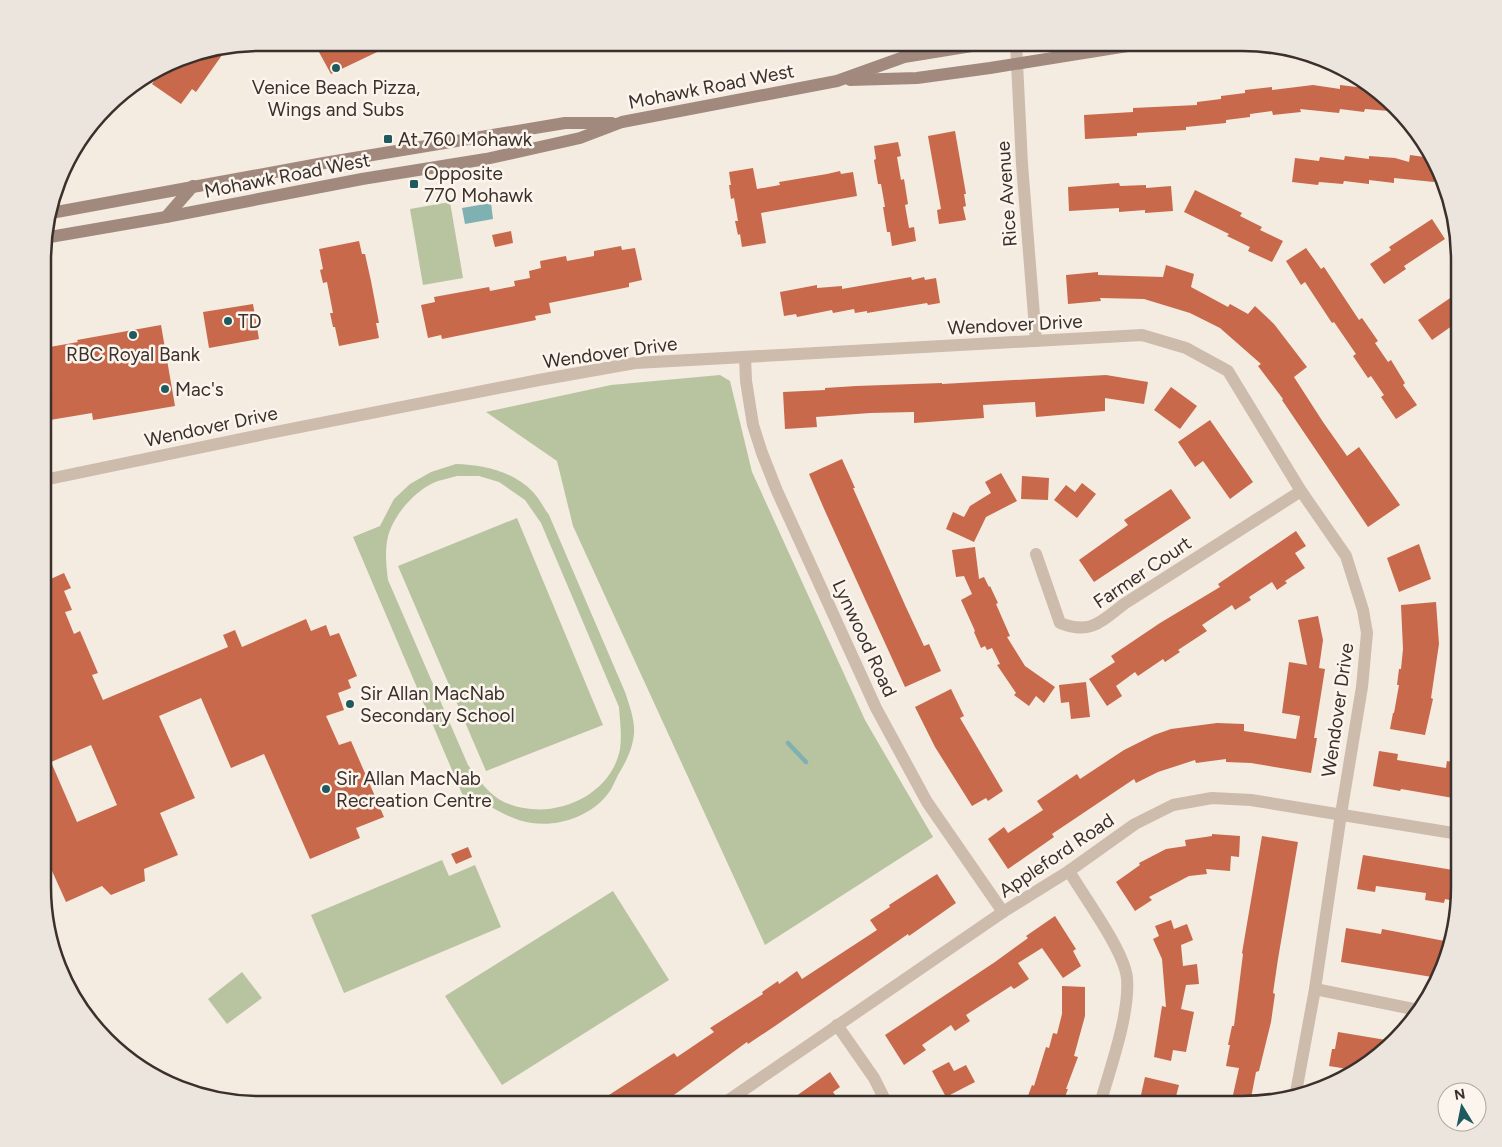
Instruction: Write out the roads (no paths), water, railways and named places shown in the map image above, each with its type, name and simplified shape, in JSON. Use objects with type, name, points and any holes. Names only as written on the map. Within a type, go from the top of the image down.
[{"type":"main road","name":"Mohawk Road West","points":[[837,81],[904,57],[941,51]]},
{"type":"main road","name":"Mohawk Road West","points":[[57,212],[324,163],[565,123],[622,122],[837,81],[917,78],[1097,51]]},
{"type":"main road","name":"Mohawk Road West","points":[[53,236],[354,181],[486,159],[580,138],[622,122]]},
{"type":"main road","points":[[166,217],[193,186]]},
{"type":"street","name":"Rice Avenue","points":[[1016,51],[1022,164],[1036,341]]},
{"type":"street","name":"Wendover Drive","points":[[51,479],[274,432],[635,363],[1142,335],[1186,348],[1228,371],[1301,491],[1346,556],[1363,610],[1367,633],[1362,687],[1315,990],[1297,1089]]},
{"type":"street","name":"Lynwood Road","points":[[745,356],[746,382],[753,425],[762,453],[777,491],[876,708],[927,802],[1003,912]]},
{"type":"street","name":"Farmer Court","points":[[1036,554],[1060,623],[1072,628],[1093,626],[1099,624],[1124,604],[1301,491]]},
{"type":"street","name":"Appleford Road","points":[[735,1096],[1135,824],[1173,805],[1212,798],[1251,800],[1451,833]]},
{"type":"street","points":[[1068,871],[1119,952],[1127,977],[1125,1006],[1120,1033],[1102,1096]]},
{"type":"street","points":[[1315,990],[1412,1009]]},
{"type":"street","points":[[837,1025],[874,1078],[883,1096]]},
{"type":"water","points":[[491,203],[493,219],[465,224],[462,208]]},
{"type":"waterway","points":[[788,743],[806,762]]},
{"type":"place","name":"Venice Beach Pizza, Wings and Subs","points":[[336,68]]},
{"type":"place","name":"At 760 Mohawk","points":[[388,139]]},
{"type":"place","name":"Opposite 770 Mohawk","points":[[414,184]]},
{"type":"place","name":"TD","points":[[228,321]]},
{"type":"place","name":"RBC Royal Bank","points":[[133,335]]},
{"type":"place","name":"Mac's","points":[[165,389]]},
{"type":"place","name":"Sir Allan MacNab Secondary School","points":[[350,704]]},
{"type":"place","name":"Sir Allan MacNab Recreation Centre","points":[[326,789]]}]
